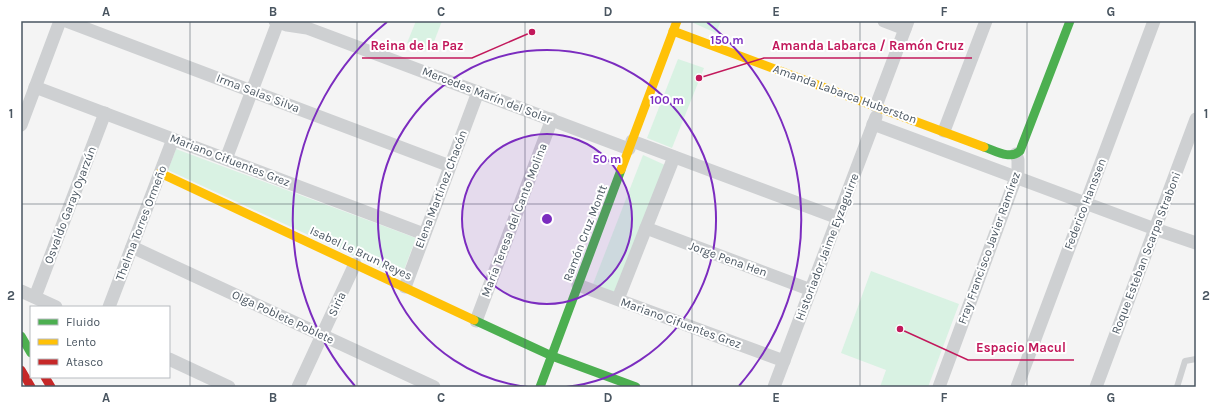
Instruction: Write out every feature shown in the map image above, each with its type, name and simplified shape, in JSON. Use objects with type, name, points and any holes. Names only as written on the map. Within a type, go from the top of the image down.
[{"type":"street","points":[[21,125],[60,21]]},
{"type":"street","name":"Irma Salas Silva","points":[[66,21],[450,166]]},
{"type":"street","points":[[226,159],[277,21]]},
{"type":"street","name":"Mercedes Marín del Solar","points":[[277,21],[291,26],[307,28],[552,120],[674,157],[838,218]]},
{"type":"street","name":"Ramón Cruz Montt","points":[[540,387],[677,21]]},
{"type":"street","points":[[884,21],[907,25]]},
{"type":"street","points":[[944,131],[986,21]]},
{"type":"street","name":"Fray Francisco Javier Ramírez","points":[[939,387],[1016,177],[1018,166],[1016,154],[1021,151],[1024,146],[1070,21]]},
{"type":"street","name":"Federico Hanssen","points":[[1017,387],[1154,21]]},
{"type":"street","name":"Historiador Jaime Eyzaguirre","points":[[778,386],[784,361],[873,124],[907,25]]},
{"type":"street","name":"Amanda Labarca Huberston","points":[[673,31],[878,106],[1006,155],[1012,156],[1016,154]]},
{"type":"street","name":"Mariano Cifuentes Grez","points":[[35,87],[424,234]]},
{"type":"street","name":"Elena Martínez Chacón","points":[[405,287],[478,92]]},
{"type":"street","name":"Osvaldo Garay Oyarzún","points":[[35,298],[104,113]]},
{"type":"street","name":"Roque Esteban Scarpa Straboni","points":[[1096,387],[1196,119]]},
{"type":"street","name":"María Teresa del Canto Molina","points":[[476,321],[552,120]]},
{"type":"street","name":"Amanda Labarca Huberston","points":[[873,124],[1086,204],[1196,243]]},
{"type":"street","name":"Thelma Torres Ormeño","points":[[109,306],[173,139]]},
{"type":"street","points":[[618,299],[674,157]]},
{"type":"street","name":"Isabel Le Brun Reyes","points":[[160,173],[552,356],[636,387]]},
{"type":"street","name":"Jorge Pena Hen","points":[[646,228],[811,290]]},
{"type":"street","name":"Olga Poblete Poblete","points":[[132,247],[434,387]]},
{"type":"street","name":"Siria","points":[[298,387],[355,264]]},
{"type":"street","name":"Mariano Cifuentes Grez","points":[[578,285],[784,361]]},
{"type":"street","points":[[21,291],[54,306]]},
{"type":"street","points":[[21,336],[30,351]]},
{"type":"street","points":[[170,359],[229,387]]},
{"type":"street","points":[[21,370],[31,387]]},
{"type":"street","points":[[46,378],[51,387]]},
{"type":"lane","points":[[1177,387],[1185,361],[1196,359]]},
{"type":"green space","points":[[416,21],[442,21],[430,52],[407,43]]},
{"type":"green space","points":[[689,21],[721,21],[716,33]]},
{"type":"green space","points":[[678,59],[704,68],[672,148],[647,138]]},
{"type":"green space","points":[[176,149],[416,238],[401,278],[168,170]]},
{"type":"green space","points":[[643,155],[665,165],[616,294],[593,284]]},
{"type":"green space","points":[[871,271],[959,304],[928,387],[880,387],[886,370],[841,353]]},
{"type":"traffic: fast","points":[[984,147],[1007,155],[1016,154],[1020,151],[1070,21]]},
{"type":"traffic: fast","points":[[540,387],[621,170]]},
{"type":"traffic: fast","points":[[474,320],[552,356],[636,387]]},
{"type":"traffic: fast","points":[[21,336],[30,351]]},
{"type":"traffic: slow","points":[[621,170],[677,21]]},
{"type":"traffic: slow","points":[[673,31],[984,147]]},
{"type":"traffic: slow","points":[[160,173],[474,320]]},
{"type":"traffic: jam","points":[[21,370],[31,387]]},
{"type":"traffic: jam","points":[[46,378],[51,387]]},
{"type":"place","name":"Reina de la Paz","points":[[532,32]]},
{"type":"place","name":"Amanda Labarca / Ramón Cruz","points":[[699,78]]},
{"type":"place","name":"Espacio Macul","points":[[900,329]]}]
